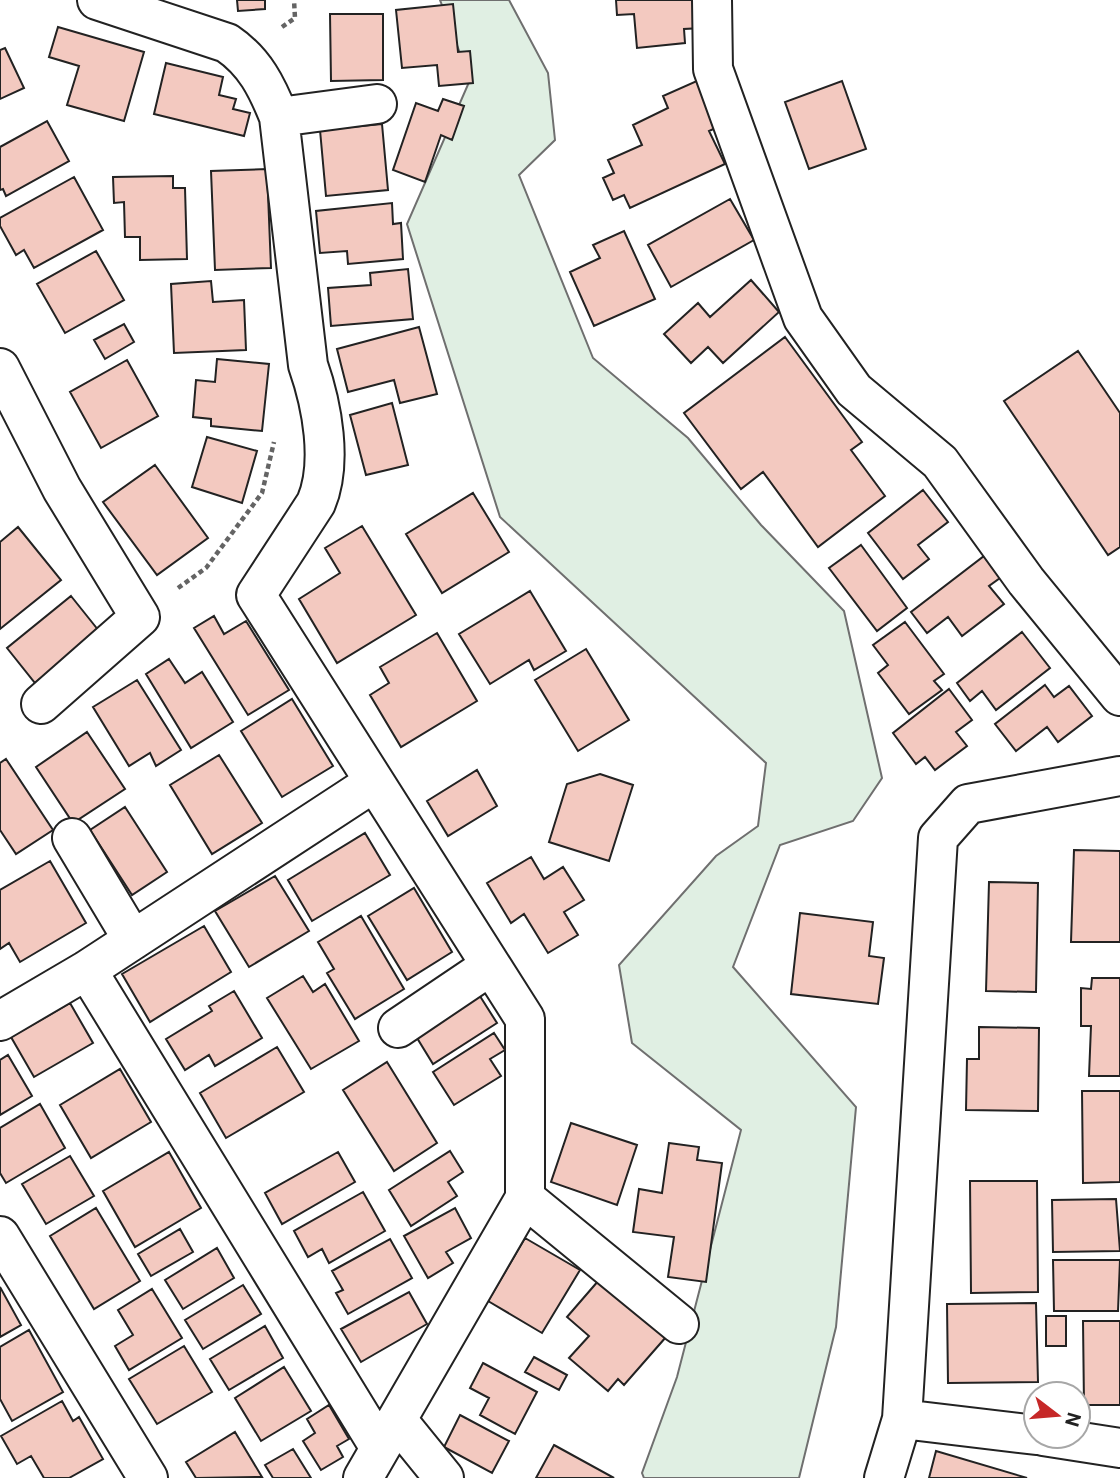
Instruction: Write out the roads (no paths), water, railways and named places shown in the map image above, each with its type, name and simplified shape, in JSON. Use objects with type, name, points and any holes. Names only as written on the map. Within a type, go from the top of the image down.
[{"type":"street","points":[[97,0],[228,43],[244,55],[264,82],[279,117],[308,365],[318,393],[323,460],[322,489],[316,503],[256,596],[525,1018],[525,1198],[380,1449]]},
{"type":"street","points":[[712,0],[713,69],[803,318],[854,390],[940,462],[1026,581],[1120,696]]},
{"type":"street","points":[[279,117],[377,104]]},
{"type":"street","points":[[0,369],[62,489],[140,617],[41,704]]},
{"type":"street","points":[[884,1478],[902,1419],[938,838],[968,804],[1120,776]]},
{"type":"street","points":[[0,1021],[87,970],[373,783]]},
{"type":"street","points":[[72,838],[133,940]]},
{"type":"street","points":[[398,1028],[490,966]]},
{"type":"street","points":[[87,970],[380,1449],[444,1478]]},
{"type":"street","points":[[525,1198],[679,1324]]},
{"type":"street","points":[[0,1236],[148,1478]]},
{"type":"street","points":[[902,1419],[1022,1433]]},
{"type":"street","points":[[1092,1444],[1120,1448]]}]
